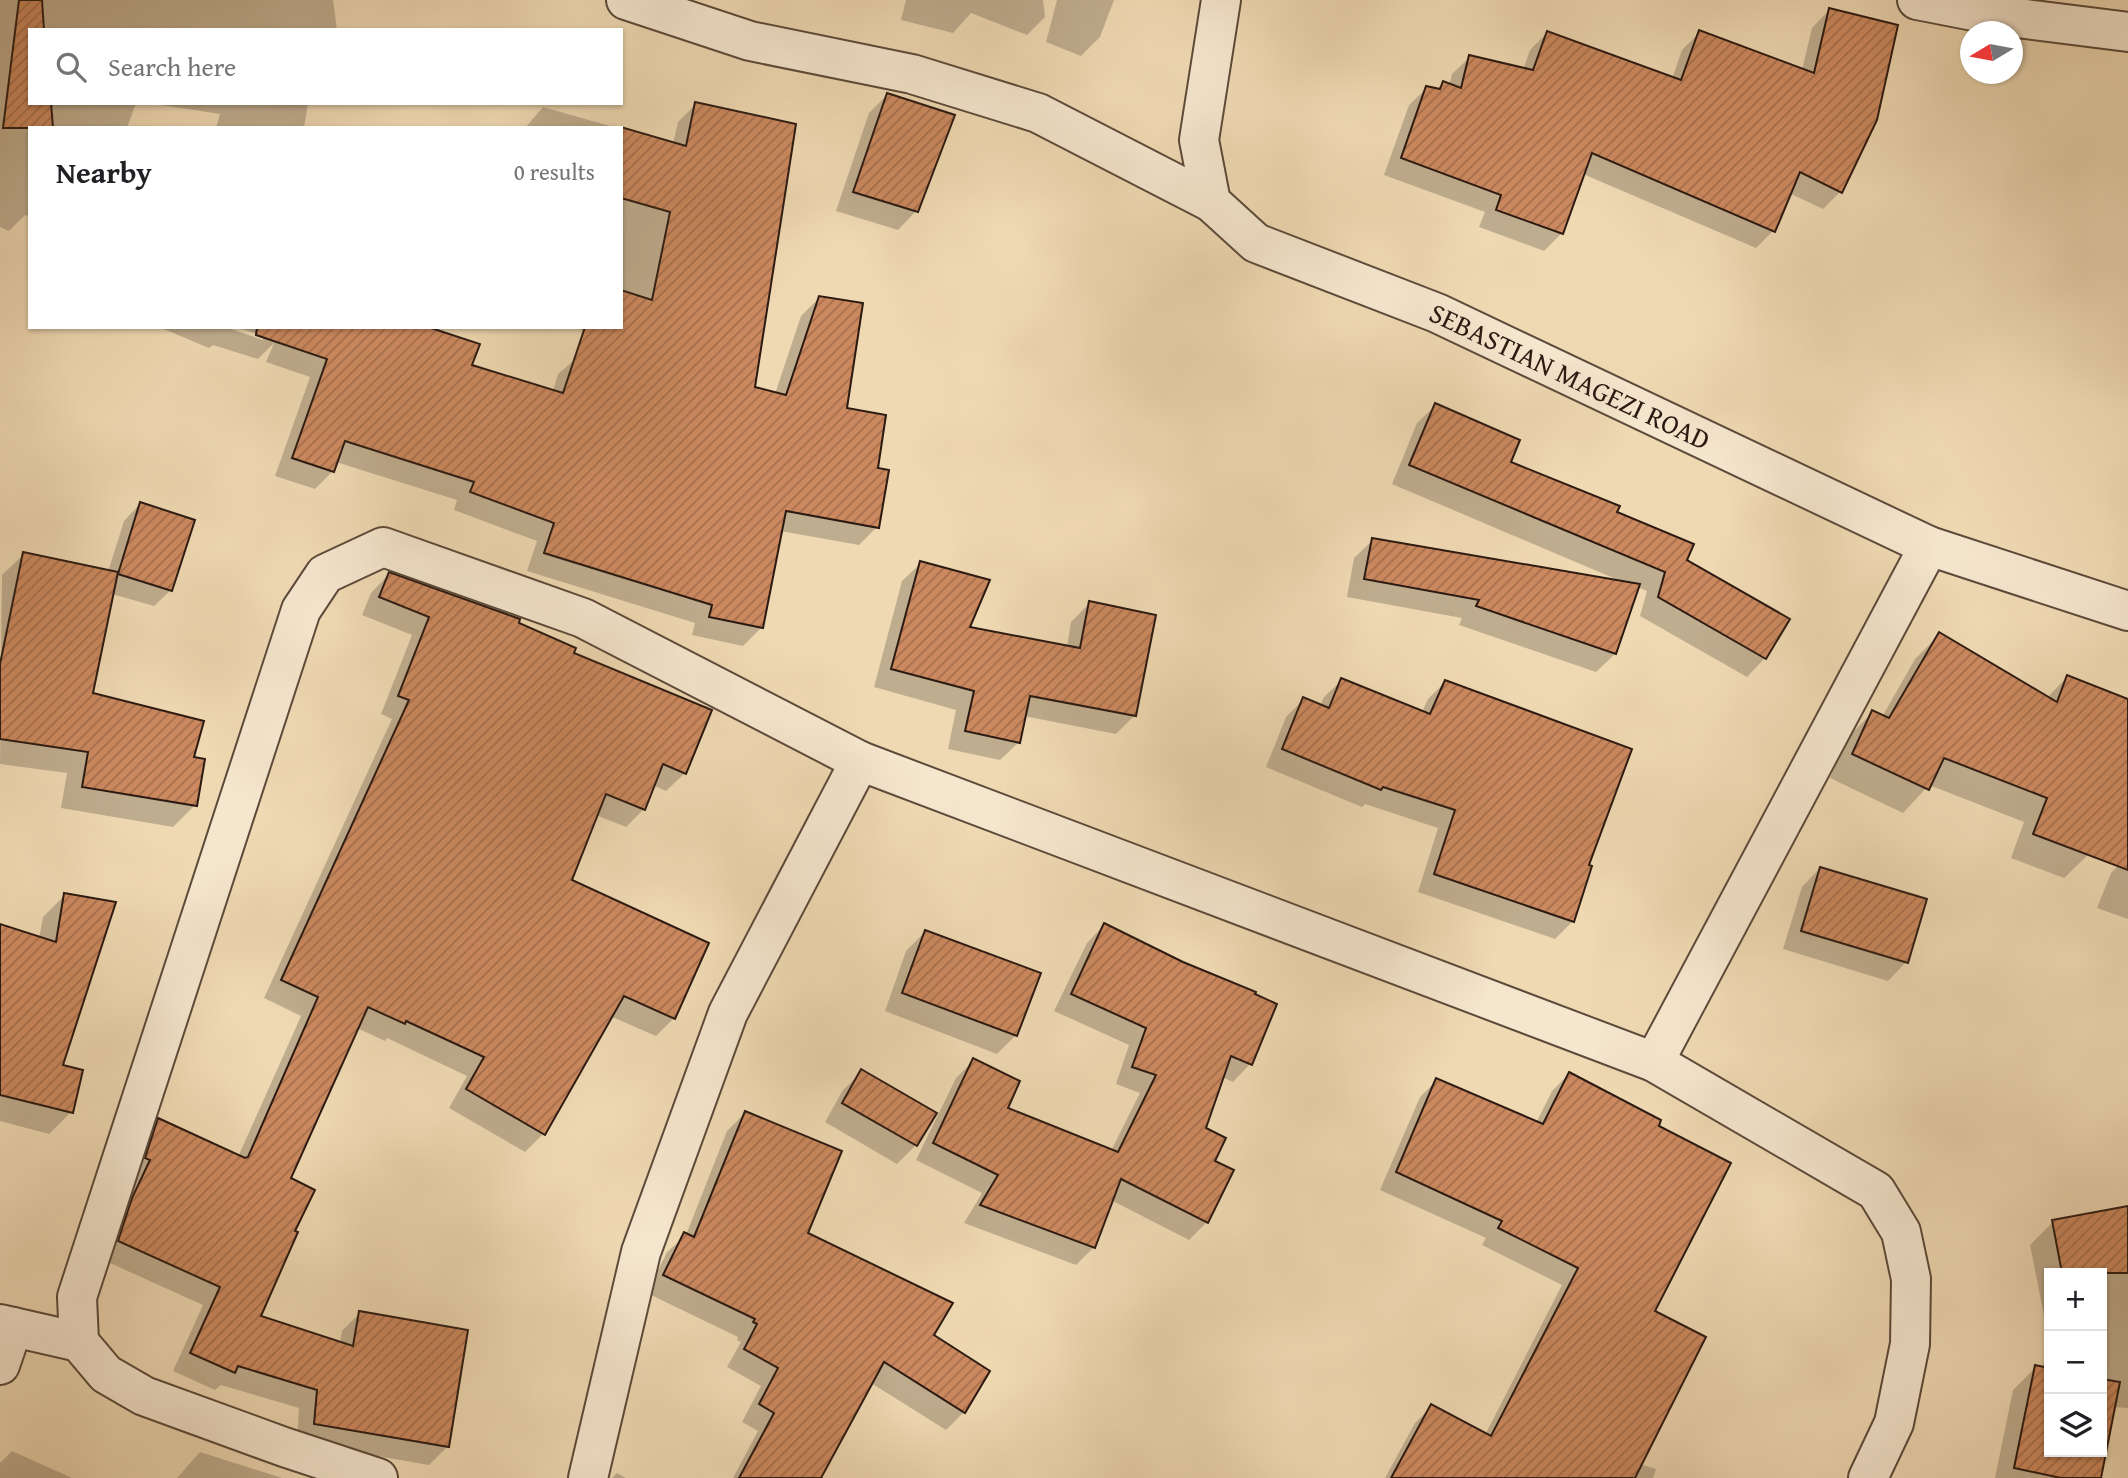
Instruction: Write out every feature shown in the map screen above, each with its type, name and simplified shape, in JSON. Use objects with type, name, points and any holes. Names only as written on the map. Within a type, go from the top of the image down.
[{"type":"street","name":"SEBASTIAN MAGEZI ROAD","points":[[626,0],[750,41],[912,74],[1038,113],[1211,202],[1256,243],[1437,313],[1929,546],[2128,611]]},
{"type":"street","points":[[1211,202],[1199,140],[1222,0]]},
{"type":"street","points":[[1917,0],[1994,15],[2128,32]]},
{"type":"street","points":[[1654,1062],[1929,546]]},
{"type":"street","points":[[79,1342],[77,1297],[301,610],[325,574],[383,547],[583,618],[860,761],[1654,1062],[1876,1191],[1901,1233],[1911,1279],[1910,1344],[1894,1423],[1868,1478]]},
{"type":"street","points":[[588,1478],[641,1252],[728,1013],[860,761]]},
{"type":"street","points":[[0,1365],[6,1325],[79,1342],[106,1374],[144,1396],[378,1478]]},
{"type":"building","points":[[19,0],[42,0],[44,28],[28,28],[28,105],[51,105],[53,126],[3,128]]},
{"type":"building","points":[[1829,8],[1898,25],[1877,120],[1842,193],[1800,172],[1775,232],[1592,153],[1563,234],[1496,210],[1501,195],[1401,158],[1426,86],[1440,89],[1443,81],[1461,88],[1469,55],[1533,70],[1547,31],[1681,80],[1699,30],[1814,73]]},
{"type":"building","points":[[887,93],[955,115],[918,212],[853,192]]},
{"type":"building","points":[[695,102],[796,124],[755,387],[786,395],[819,296],[863,303],[847,408],[886,415],[878,468],[889,470],[879,528],[786,511],[763,628],[709,617],[712,605],[544,553],[554,523],[470,492],[474,482],[345,441],[334,472],[292,458],[327,359],[256,335],[257,329],[434,329],[480,344],[472,365],[563,393],[584,329],[623,329],[623,291],[652,300],[670,212],[623,199],[623,128],[686,146]]},
{"type":"building","points":[[1435,403],[1520,440],[1511,462],[1620,506],[1617,512],[1694,544],[1687,560],[1790,619],[1766,659],[1658,597],[1665,572],[1409,465]]},
{"type":"building","points":[[140,502],[195,520],[172,591],[118,574]]},
{"type":"building","points":[[1372,538],[1640,584],[1616,654],[1476,606],[1479,600],[1364,579]]},
{"type":"building","points":[[23,552],[118,572],[93,693],[204,721],[194,757],[205,759],[197,806],[82,787],[88,752],[0,739],[0,664]]},
{"type":"building","points":[[920,561],[990,580],[970,627],[1080,648],[1089,601],[1156,615],[1136,716],[1030,696],[1020,743],[965,731],[974,691],[891,669]]},
{"type":"building","points":[[389,572],[520,619],[519,623],[576,648],[574,653],[712,710],[686,774],[663,764],[645,810],[606,794],[572,880],[709,943],[675,1019],[624,996],[545,1135],[466,1089],[484,1057],[406,1021],[405,1024],[368,1007],[291,1178],[315,1190],[295,1231],[298,1232],[261,1316],[353,1346],[359,1311],[468,1330],[449,1447],[314,1424],[317,1390],[238,1366],[235,1373],[190,1353],[220,1287],[118,1241],[132,1198],[150,1160],[145,1158],[158,1118],[245,1158],[248,1157],[318,997],[281,980],[409,700],[398,696],[429,617],[379,597]]},
{"type":"building","points":[[1939,632],[2057,702],[2067,675],[2128,699],[2128,870],[2033,834],[2047,798],[1944,758],[1929,790],[1852,754],[1872,710],[1889,718]]},
{"type":"building","points":[[1341,678],[1430,714],[1445,680],[1632,749],[1589,865],[1592,866],[1574,922],[1434,874],[1455,810],[1383,787],[1381,790],[1282,749],[1303,697],[1329,708]]},
{"type":"building","points":[[1820,867],[1927,899],[1908,963],[1801,931]]},
{"type":"building","points":[[64,893],[116,902],[63,1065],[83,1070],[73,1113],[0,1095],[0,924],[56,942]]},
{"type":"building","points":[[1104,923],[1277,1004],[1252,1065],[1231,1056],[1206,1128],[1226,1138],[1215,1161],[1234,1170],[1208,1223],[1121,1179],[1095,1248],[980,1205],[998,1175],[933,1143],[973,1058],[1020,1081],[1008,1108],[1118,1152],[1156,1075],[1132,1067],[1146,1028],[1071,994]]},
{"type":"building","points":[[925,930],[1041,973],[1017,1036],[902,993]]},
{"type":"building","points":[[861,1069],[937,1113],[917,1146],[842,1103]]},
{"type":"building","points":[[1569,1072],[1661,1120],[1659,1126],[1731,1163],[1655,1311],[1706,1337],[1635,1478],[1391,1478],[1431,1404],[1491,1436],[1578,1268],[1498,1228],[1502,1221],[1396,1172],[1436,1078],[1543,1124]]},
{"type":"building","points":[[745,1111],[842,1151],[808,1233],[953,1303],[934,1335],[990,1371],[965,1413],[884,1362],[821,1478],[739,1478],[774,1413],[759,1404],[778,1368],[744,1349],[757,1324],[753,1322],[755,1319],[663,1275],[684,1232],[694,1237]]},
{"type":"building","points":[[2128,1206],[2128,1273],[2107,1273],[2107,1268],[2061,1268],[2052,1220]]},
{"type":"building","points":[[2035,1365],[2044,1367],[2044,1457],[2105,1457],[2101,1478],[2061,1478],[2014,1468]]},
{"type":"building","points":[[2107,1380],[2120,1382],[2107,1448]]}]
